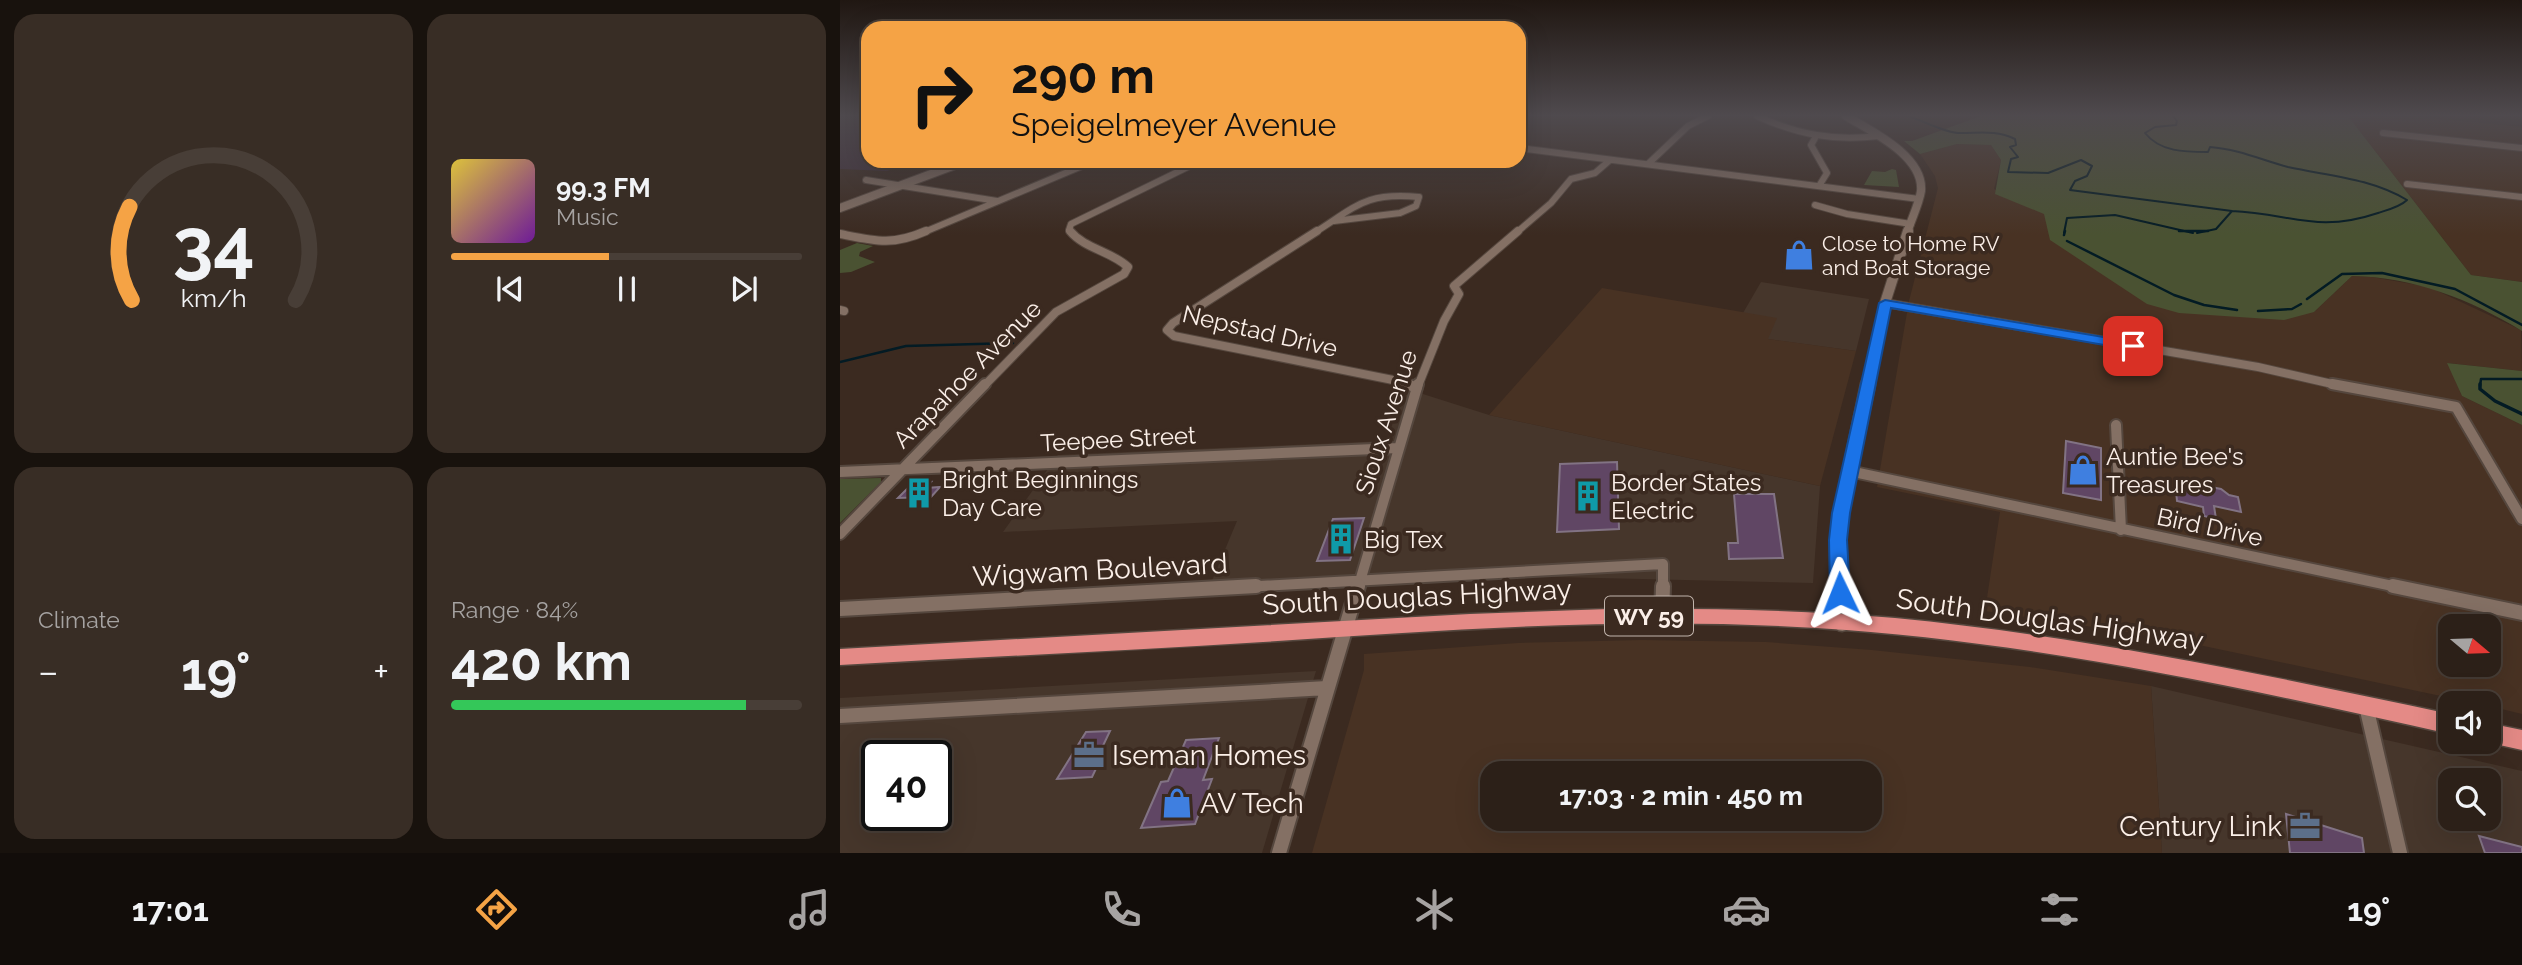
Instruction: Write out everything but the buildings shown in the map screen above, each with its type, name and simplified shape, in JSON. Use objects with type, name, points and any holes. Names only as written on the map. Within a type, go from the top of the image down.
[{"type":"highway","name":"South Douglas Highway","points":[[840,657],[1346,629],[1662,615],[1842,622],[2096,652],[2438,721]]},
{"type":"highway","points":[[2501,736],[2522,740]]},
{"type":"street","points":[[1578,156],[1919,199]]},
{"type":"street","points":[[1648,164],[1656,156]]},
{"type":"street","points":[[1818,156],[1826,173],[1819,186]]},
{"type":"street","points":[[1842,622],[1838,540],[1849,471],[1885,303],[1919,199],[1920,180],[1916,169],[1904,156]]},
{"type":"street","name":"Sioux Avenue","points":[[1279,853],[1326,688],[1362,581],[1417,388],[1444,321],[1459,294],[1454,286],[1551,204],[1571,178],[1595,173],[1610,160]]},
{"type":"street","points":[[840,208],[947,168]]},
{"type":"street","points":[[840,234],[885,243],[908,239],[1078,168]]},
{"type":"street","name":"Arapahoe Avenue","points":[[840,534],[1056,312],[1124,274],[1128,267],[1121,258],[1074,239],[1069,230],[1071,224],[1186,168]]},
{"type":"street","points":[[866,180],[997,201]]},
{"type":"street","points":[[2407,184],[2522,197]]},
{"type":"street","name":"Nepstad Drive","points":[[1334,221],[1400,213],[1416,206],[1419,197],[1389,194],[1376,196],[1334,221],[1172,323],[1167,330],[1174,336],[1398,381],[1417,388]]},
{"type":"street","points":[[1815,205],[1847,214],[1911,224]]},
{"type":"street","points":[[1885,303],[2258,367],[2334,385],[2456,407],[2522,519]]},
{"type":"street","points":[[2116,425],[2121,530]]},
{"type":"street","name":"Teepee Street","points":[[840,472],[1398,448]]},
{"type":"street","name":"Bird Drive","points":[[1849,471],[2522,612]]},
{"type":"street","name":"Wigwam Boulevard","points":[[840,609],[1663,564],[1662,615]]},
{"type":"street","points":[[840,716],[1326,688]]},
{"type":"street","points":[[2366,706],[2400,853]]},
{"type":"shaded area","points":[[840,156],[861,156],[861,168],[896,168],[887,171],[840,169]]},
{"type":"shaded area","points":[[1921,156],[1998,156],[2001,160],[1994,189],[2023,204],[2314,312],[2352,276],[2372,277],[2429,287],[2521,330],[2522,371],[2448,363],[2462,396],[2522,425],[2522,714],[2501,709],[2501,691],[2438,691],[2438,695],[2161,637],[1985,611],[2000,512],[1877,487],[1909,301],[1938,188],[1935,176]]},
{"type":"shaded area","points":[[2379,156],[2522,156],[2522,282],[2471,275]]},
{"type":"shaded area","points":[[1761,282],[1869,299],[1856,351],[1767,339],[1743,313]]},
{"type":"shaded area","points":[[1602,288],[1777,318],[1768,339],[1856,351],[1820,486],[1489,415]]},
{"type":"shaded area","points":[[1404,388],[1489,415],[1820,486],[1813,583],[1383,573],[1211,583],[1237,521],[1003,532],[1058,455],[1386,441]]},
{"type":"shaded area","points":[[1642,640],[1766,642],[2030,667],[2151,686],[2162,853],[1312,853],[1364,670],[1364,654],[1518,643]]},
{"type":"shaded area","points":[[1316,671],[1262,853],[840,853],[840,698]]},
{"type":"shaded area","points":[[2151,686],[2438,752],[2438,754],[2522,771],[2522,853],[2162,853]]},
{"type":"green space","points":[[1998,156],[2379,156],[2471,275],[2522,282],[2522,331],[2482,309],[2440,292],[2375,277],[2352,276],[2314,312],[2284,320],[2179,313],[2147,304],[2050,240],[2044,214],[1995,194],[2001,160]]},
{"type":"green space","points":[[1896,170],[1899,187],[1864,185],[1872,171],[1885,172]]},
{"type":"green space","points":[[857,243],[873,246],[860,252],[859,256],[875,262],[851,272],[840,273],[840,250]]},
{"type":"green space","points":[[2447,363],[2522,371],[2522,425],[2462,396]]},
{"type":"green space","points":[[881,478],[881,482],[840,523],[840,479]]},
{"type":"waterway","points":[[2017,156],[2011,159],[2008,172],[2048,173],[2081,160],[2092,166],[2087,176],[2075,181],[2070,190],[2232,211]]},
{"type":"waterway","points":[[2232,211],[2304,221],[2337,222],[2378,213],[2407,200],[2364,182],[2288,167],[2253,156]]},
{"type":"waterway","points":[[2206,231],[2216,229],[2232,211]]},
{"type":"waterway","points":[[2064,233],[2067,218],[2115,215],[2184,231]]},
{"type":"waterway","points":[[2064,235],[2065,231]]},
{"type":"waterway","points":[[2179,231],[2184,231]]},
{"type":"waterway","points":[[2184,231],[2206,231]]},
{"type":"waterway","points":[[2184,231],[2193,233]]},
{"type":"waterway","points":[[2197,233],[2206,231]]},
{"type":"waterway","points":[[2067,241],[2174,295],[2204,305],[2237,310]]},
{"type":"waterway","points":[[2307,299],[2342,274],[2382,273],[2455,289],[2522,325]]},
{"type":"waterway","points":[[2258,311],[2292,309],[2301,304]]},
{"type":"waterway","points":[[840,362],[906,346],[1013,343]]},
{"type":"waterway","points":[[2480,386],[2481,379],[2522,379]]},
{"type":"waterway","points":[[2480,386],[2480,389],[2495,401],[2522,414]]},
{"type":"place","name":"Close to Home RV and Boat Storage","points":[[1799,255]]},
{"type":"place","name":"Auntie Bee's Treasures","points":[[2083,470]]},
{"type":"place","name":"Bright Beginnings Day Care","points":[[919,493]]},
{"type":"place","name":"Border States Electric","points":[[1588,496]]},
{"type":"place","name":"Big Tex","points":[[1341,539]]},
{"type":"place","name":"Iseman Homes","points":[[1089,755]]},
{"type":"place","name":"AV Tech","points":[[1177,803]]},
{"type":"place","name":"Century Link","points":[[2305,826]]},
{"type":"route","points":[[1840,593],[1838,540],[1841,513],[1885,303],[2133,346]]}]
